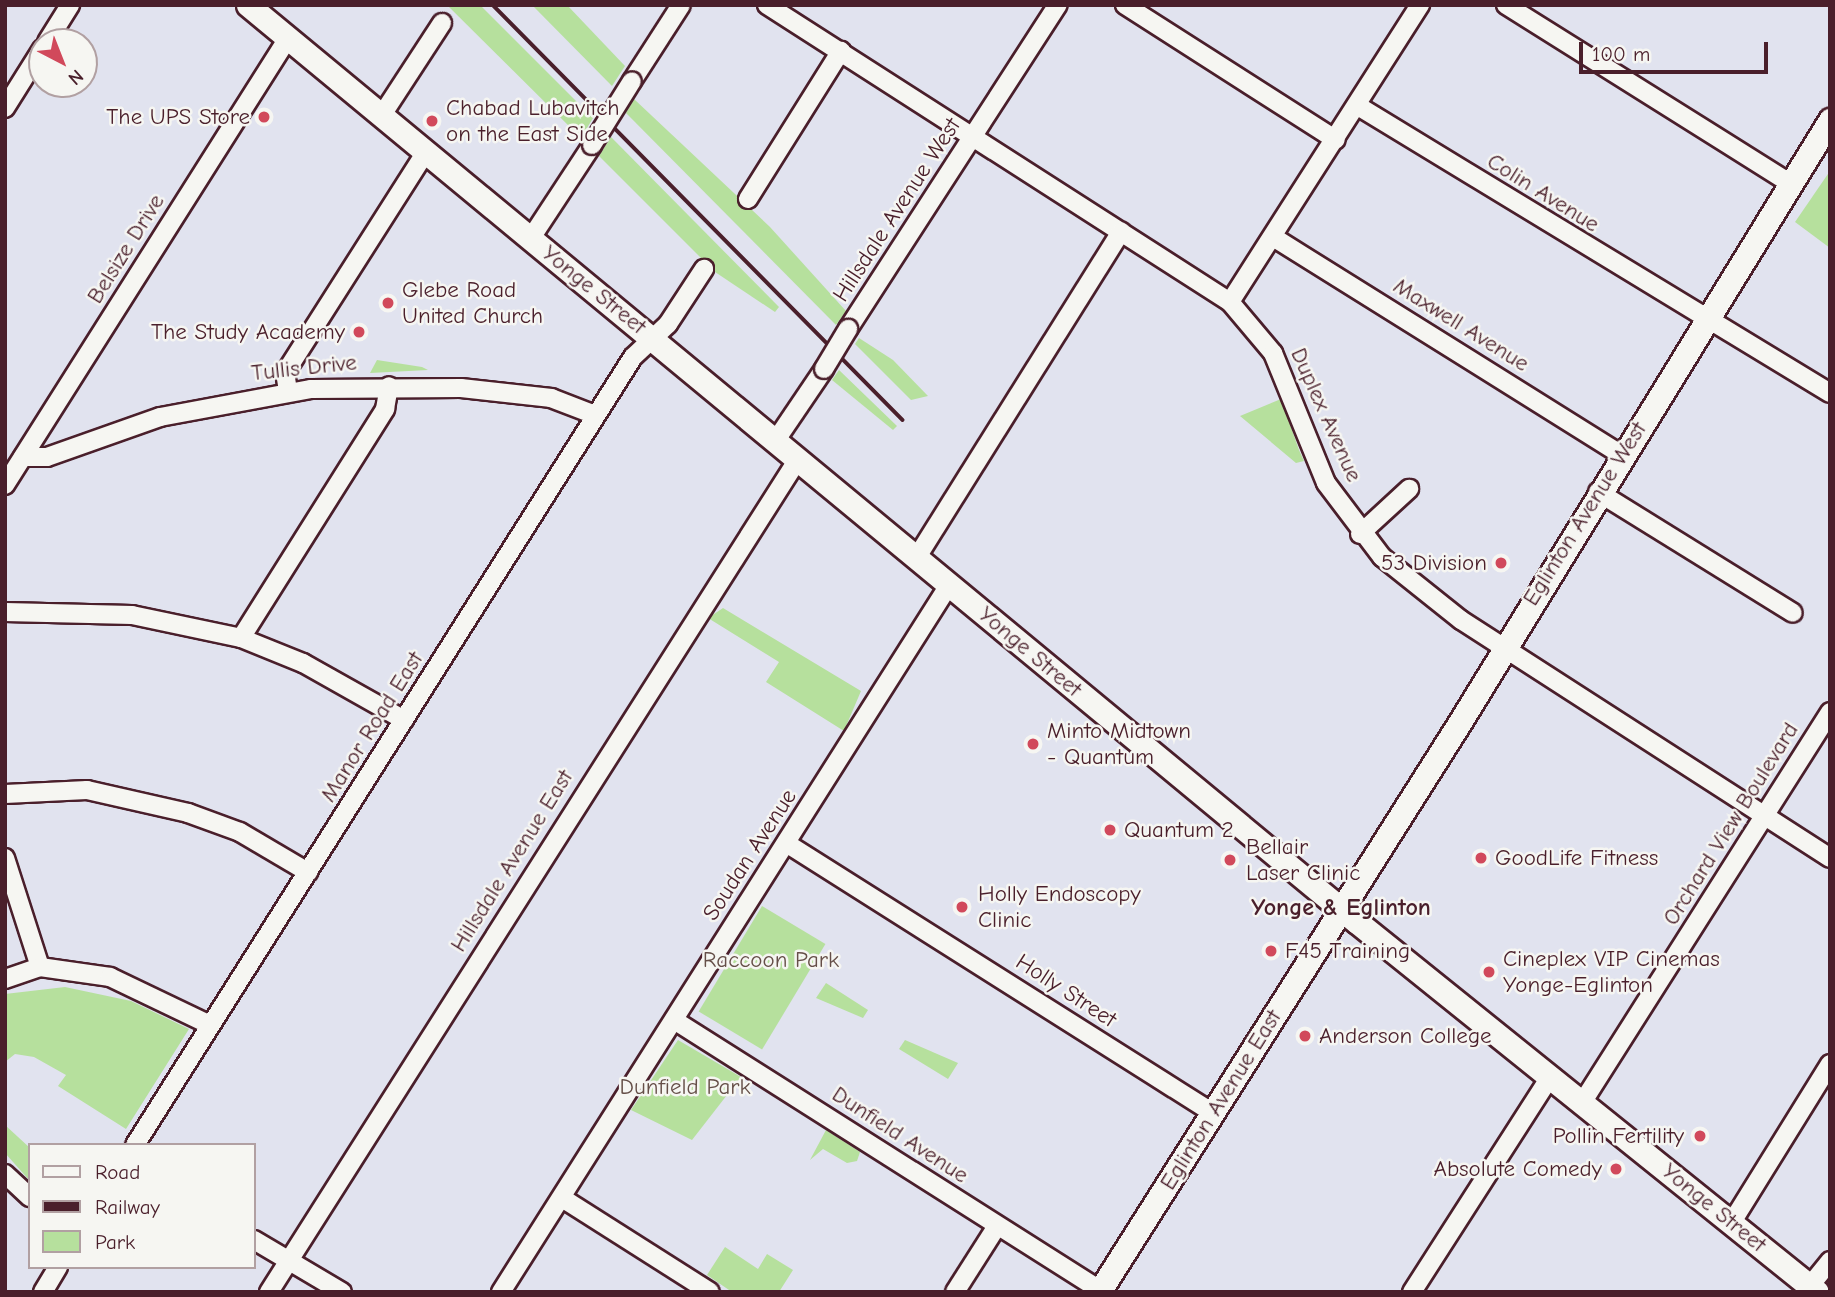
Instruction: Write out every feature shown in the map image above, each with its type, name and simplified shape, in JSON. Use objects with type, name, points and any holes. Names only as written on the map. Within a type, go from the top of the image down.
[{"type":"main road","name":"Yonge Street","points":[[247,5],[1341,908],[1731,1222],[1811,1290]]},
{"type":"main road","name":"Eglinton Avenue West","points":[[1341,908],[1505,648],[1703,320],[1830,120]]},
{"type":"main road","name":"Eglinton Avenue East","points":[[1099,1291],[1341,908]]},
{"type":"street","points":[[56,28],[70,5]]},
{"type":"street","points":[[531,238],[681,5]]},
{"type":"street","name":"Duplex Avenue","points":[[767,5],[1230,302],[1273,352],[1326,483],[1360,534],[1418,587],[1505,648],[1830,858]]},
{"type":"street","name":"Hillsdale Avenue West","points":[[776,440],[1058,5]]},
{"type":"street","points":[[1125,5],[1336,140]]},
{"type":"street","points":[[1230,302],[1358,106],[1420,5]]},
{"type":"street","points":[[1506,5],[1790,183]]},
{"type":"street","points":[[382,115],[442,23]]},
{"type":"street","name":"Belsize Drive","points":[[5,485],[288,38]]},
{"type":"street","points":[[748,199],[841,51]]},
{"type":"street","points":[[5,108],[28,71]]},
{"type":"street","name":"Colin Avenue","points":[[1358,106],[1703,320],[1830,393]]},
{"type":"street","points":[[288,391],[285,373],[426,152]]},
{"type":"street","points":[[917,557],[1121,232]]},
{"type":"street","name":"Maxwell Avenue","points":[[1273,237],[1622,455]]},
{"type":"street","name":"Manor Road East","points":[[136,1143],[595,415],[704,269]]},
{"type":"street","points":[[241,638],[385,409],[389,386]]},
{"type":"street","name":"Tullis Drive","points":[[23,457],[47,457],[160,417],[288,391],[389,386],[551,398],[595,415]]},
{"type":"street","name":"Hillsdale Avenue East","points":[[269,1292],[798,459]]},
{"type":"street","points":[[1360,534],[1409,489]]},
{"type":"street","points":[[1598,492],[1793,613]]},
{"type":"street","name":"Soudan Avenue","points":[[501,1292],[949,585]]},
{"type":"street","points":[[5,612],[132,615],[241,638],[313,668],[404,720]]},
{"type":"street","name":"Orchard View Boulevard","points":[[1582,1103],[1830,712]]},
{"type":"street","points":[[5,794],[87,790],[188,813],[240,832],[308,872]]},
{"type":"street","name":"Holly Street","points":[[786,843],[1213,1113]]},
{"type":"street","points":[[5,858],[40,967]]},
{"type":"street","points":[[5,979],[40,967],[110,977],[210,1025]]},
{"type":"street","name":"Dunfield Avenue","points":[[674,1020],[1099,1291]]},
{"type":"street","points":[[1731,1222],[1830,1064]]},
{"type":"street","points":[[1412,1292],[1550,1077]]},
{"type":"street","points":[[5,1174],[28,1195]]},
{"type":"street","points":[[562,1198],[710,1292]]},
{"type":"street","points":[[955,1292],[997,1226]]},
{"type":"street","points":[[256,1241],[342,1292]]},
{"type":"street","points":[[1811,1290],[1830,1261]]},
{"type":"street","points":[[43,1292],[57,1269]]},
{"type":"green space","points":[[447,5],[480,5],[593,118],[581,138]]},
{"type":"green space","points":[[532,5],[567,5],[625,66],[612,86]]},
{"type":"green space","points":[[634,99],[770,227],[846,311],[836,325],[626,113]]},
{"type":"green space","points":[[611,137],[779,307],[775,312],[715,272],[599,156]]},
{"type":"green space","points":[[1830,171],[1830,248],[1795,222]]},
{"type":"green space","points":[[859,338],[893,360],[928,396],[911,400],[855,344]]},
{"type":"green space","points":[[377,360],[422,367],[428,370],[370,373]]},
{"type":"green space","points":[[839,370],[897,426],[893,430],[832,380]]},
{"type":"green space","points":[[1281,399],[1304,461],[1296,463],[1240,416]]},
{"type":"green space","points":[[723,608],[861,691],[844,731],[766,682],[779,662],[708,618]]},
{"type":"green space","name":"Raccoon Park","points":[[762,906],[825,944],[762,1050],[699,1011]]},
{"type":"green space","points":[[826,983],[868,1010],[863,1018],[816,998]]},
{"type":"green space","points":[[65,987],[131,1001],[189,1029],[126,1129],[58,1086],[66,1075],[34,1057],[15,1054],[5,1062],[5,994]]},
{"type":"green space","name":"Dunfield Park","points":[[678,1040],[741,1077],[692,1140],[631,1110]]},
{"type":"green space","points":[[905,1040],[958,1063],[948,1079],[899,1049]]},
{"type":"green space","points":[[5,1125],[28,1146],[28,1179],[5,1153]]},
{"type":"green space","points":[[826,1130],[860,1152],[857,1161],[847,1163],[823,1149],[810,1160]]},
{"type":"green space","points":[[725,1247],[758,1269],[767,1254],[793,1270],[779,1292],[732,1292],[707,1275]]},
{"type":"railway","points":[[493,5],[903,420]]},
{"type":"place","name":"The UPS Store","points":[[264,117]]},
{"type":"place","name":"Chabad Lubavitch on the East Side","points":[[432,121]]},
{"type":"place","name":"Glebe Road United Church","points":[[388,303]]},
{"type":"place","name":"The Study Academy","points":[[359,332]]},
{"type":"place","name":"53 Division","points":[[1501,563]]},
{"type":"place","name":"Minto Midtown - Quantum","points":[[1033,744]]},
{"type":"place","name":"Quantum 2","points":[[1110,830]]},
{"type":"place","name":"GoodLife Fitness","points":[[1481,858]]},
{"type":"place","name":"Bellair Laser Clinic","points":[[1230,860]]},
{"type":"place","name":"Holly Endoscopy Clinic","points":[[962,907]]},
{"type":"place","name":"F45 Training","points":[[1271,951]]},
{"type":"place","name":"Cineplex VIP Cinemas Yonge-Eglinton","points":[[1489,972]]},
{"type":"place","name":"Anderson College","points":[[1305,1036]]},
{"type":"place","name":"Pollin Fertility","points":[[1700,1136]]},
{"type":"place","name":"Absolute Comedy","points":[[1616,1169]]},
{"type":"district","name":"Yonge & Eglinton","points":[[1341,908]]}]
